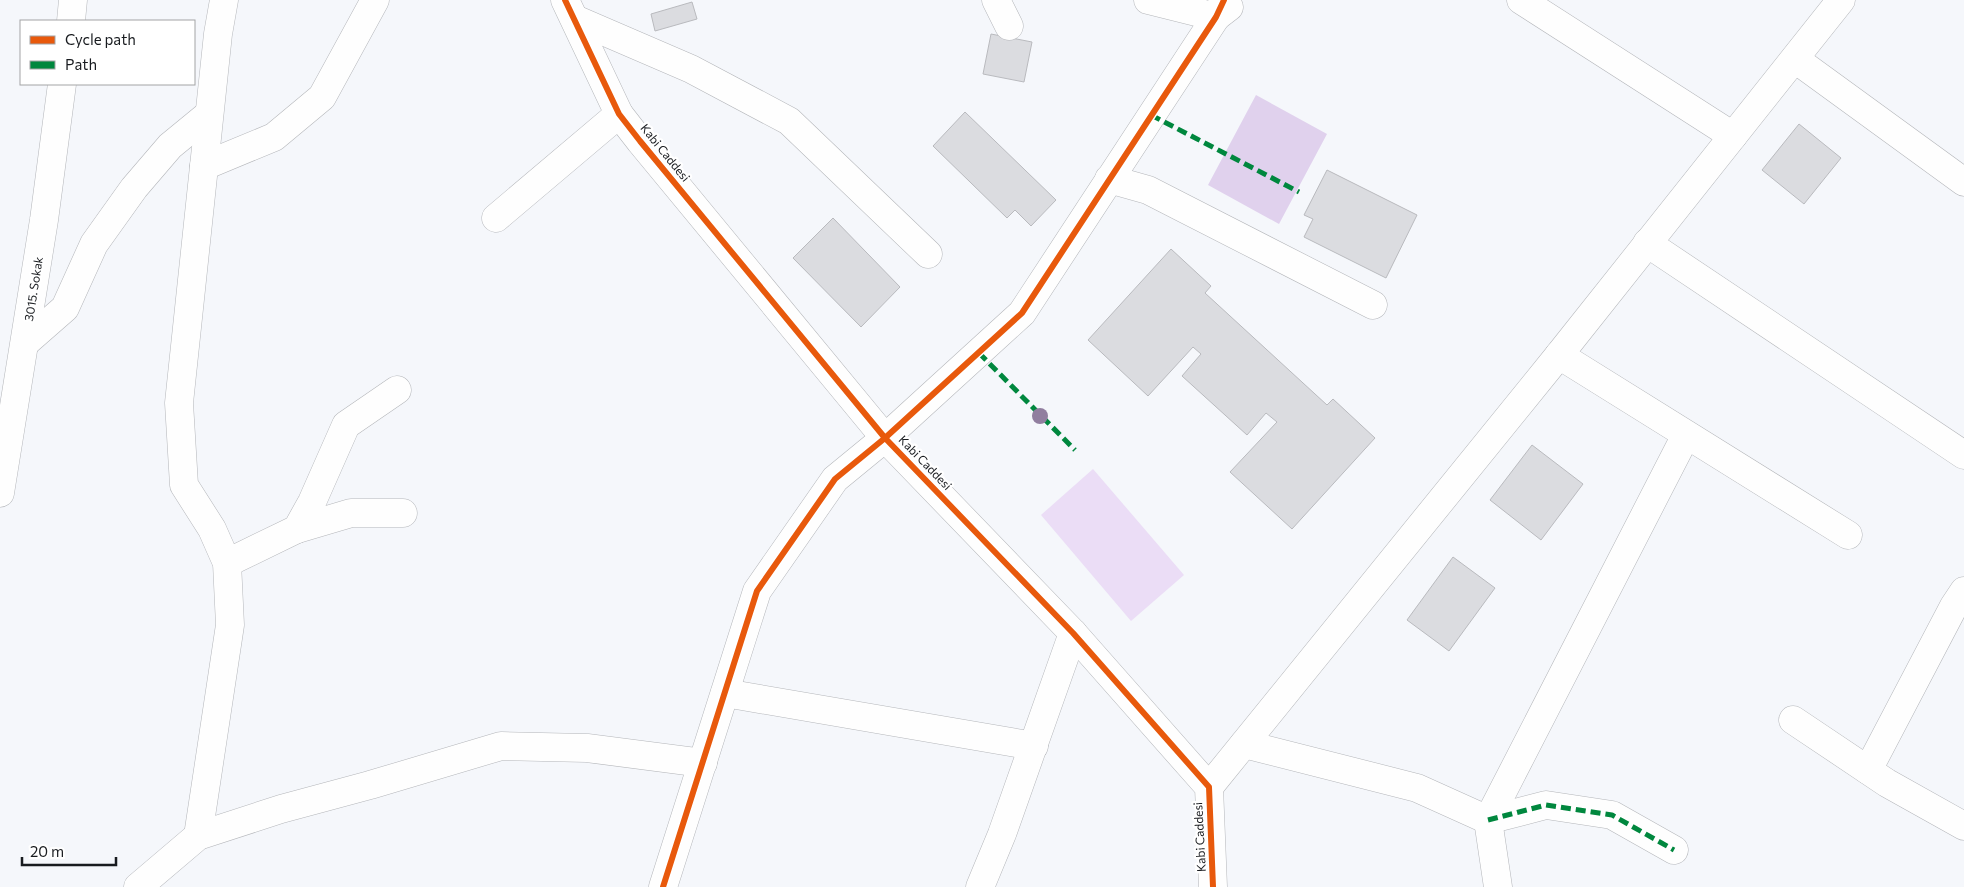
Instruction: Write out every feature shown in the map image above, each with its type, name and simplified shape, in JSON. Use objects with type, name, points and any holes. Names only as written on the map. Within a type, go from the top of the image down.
[{"type":"street","points":[[70,20],[73,0]]},
{"type":"street","points":[[198,836],[230,625],[227,563],[212,529],[184,485],[179,403],[218,34],[224,0]]},
{"type":"street","points":[[204,166],[274,137],[322,96],[375,0]]},
{"type":"street","points":[[996,0],[1009,26]]},
{"type":"street","points":[[1148,0],[1220,8],[1239,0]]},
{"type":"street","points":[[1521,0],[1732,136]]},
{"type":"street","points":[[1209,787],[1559,355],[1841,0]]},
{"type":"street","points":[[663,887],[757,591],[835,479],[886,438],[1022,313],[1220,8]]},
{"type":"street","points":[[570,10],[690,69],[789,121],[928,254]]},
{"type":"street","name":"Kabi Caddesi","points":[[570,10],[619,114],[886,438],[1073,633],[1209,787],[1213,887]]},
{"type":"street","points":[[1795,59],[1964,182]]},
{"type":"street","name":"3015. Sokak","points":[[0,493],[44,220],[62,85]]},
{"type":"street","points":[[25,343],[65,308],[94,244],[134,188],[170,146],[210,114]]},
{"type":"street","points":[[496,218],[619,114]]},
{"type":"street","points":[[1109,179],[1148,190],[1373,305]]},
{"type":"street","points":[[1647,243],[1964,455]]},
{"type":"street","points":[[1559,355],[1848,535]]},
{"type":"street","points":[[297,529],[312,502],[346,425],[397,390]]},
{"type":"street","points":[[1498,887],[1488,820],[1686,434]]},
{"type":"street","points":[[227,563],[297,529],[351,513],[403,513]]},
{"type":"street","points":[[1868,770],[1954,606],[1964,591]]},
{"type":"street","points":[[980,887],[1002,834],[1073,633]]},
{"type":"street","points":[[725,693],[1034,746]]},
{"type":"street","points":[[1792,720],[1887,783],[1964,826]]},
{"type":"street","points":[[1244,744],[1417,788],[1488,820],[1546,805],[1612,815],[1674,850]]},
{"type":"street","points":[[138,887],[198,836],[281,809],[501,746],[588,748],[703,763]]},
{"type":"shaded area","points":[[1256,95],[1327,134],[1279,224],[1208,185]]},
{"type":"shaded area","points":[[1093,469],[1184,575],[1131,621],[1041,515]]},
{"type":"building","points":[[692,2],[697,19],[655,31],[651,14]]},
{"type":"building","points":[[991,34],[1032,42],[1024,82],[983,74]]},
{"type":"building","points":[[965,112],[1056,200],[1031,226],[1015,210],[1007,218],[933,146]]},
{"type":"building","points":[[1799,124],[1841,158],[1804,204],[1762,170]]},
{"type":"building","points":[[1327,170],[1417,215],[1386,278],[1304,237],[1313,219],[1304,215]]},
{"type":"building","points":[[833,218],[900,287],[861,327],[793,258]]},
{"type":"building","points":[[1171,249],[1211,286],[1205,293],[1327,405],[1333,399],[1375,438],[1292,529],[1230,472],[1277,422],[1266,413],[1247,435],[1182,376],[1201,354],[1193,347],[1148,396],[1088,340]]},
{"type":"building","points":[[1532,445],[1583,484],[1541,540],[1490,500]]},
{"type":"building","points":[[1453,557],[1495,588],[1449,651],[1407,620]]},
{"type":"marked path","points":[[1151,115],[1299,192]]},
{"type":"marked path","points":[[979,353],[1075,450]]},
{"type":"marked path","points":[[1488,820],[1546,805],[1612,815],[1674,850]]},
{"type":"cycle path","points":[[565,0],[619,114],[640,141],[885,438],[1073,633],[1209,787],[1213,887]]},
{"type":"cycle path","points":[[663,887],[757,591],[835,479],[885,438],[1022,313],[1216,17],[1224,0]]}]
